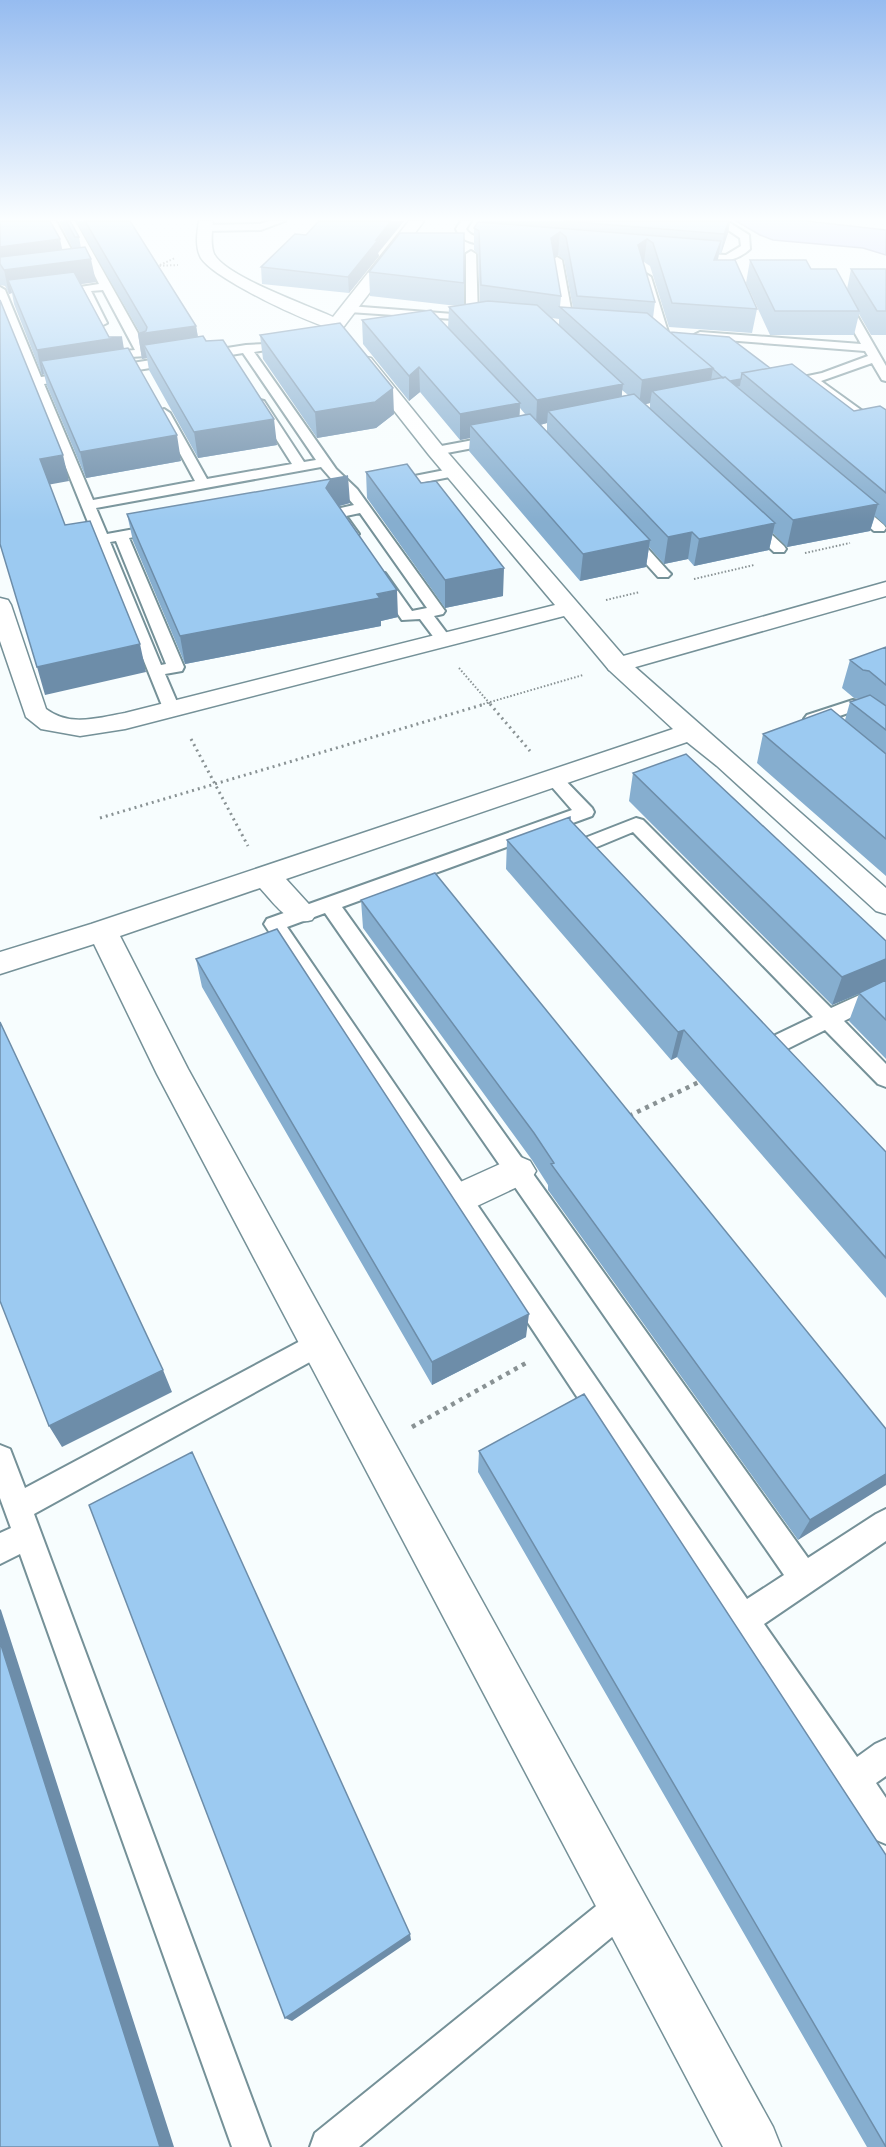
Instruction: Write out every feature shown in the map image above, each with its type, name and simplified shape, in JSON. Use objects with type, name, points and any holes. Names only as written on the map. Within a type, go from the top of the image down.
[{"type":"street","points":[[315,321],[343,337],[436,451],[618,665],[886,904]]},
{"type":"street","points":[[343,337],[346,321]]},
{"type":"street","points":[[618,665],[886,589]]},
{"type":"street","points":[[0,605],[6,647],[35,712],[50,724],[80,728],[125,721],[570,608]]},
{"type":"street","points":[[0,963],[102,931],[691,732]]},
{"type":"street","points":[[265,876],[302,913]]},
{"type":"street","points":[[102,931],[174,1074],[753,2147]]},
{"type":"street","points":[[460,1199],[518,1171]]},
{"type":"lane","points":[[15,321],[37,381],[155,671],[173,709]]},
{"type":"lane","points":[[98,321],[118,356],[137,366]]},
{"type":"lane","points":[[125,321],[143,353],[137,366]]},
{"type":"lane","points":[[430,321],[440,332]]},
{"type":"lane","points":[[665,321],[671,336],[762,335],[871,353]]},
{"type":"lane","points":[[854,321],[886,377]]},
{"type":"lane","points":[[37,381],[137,366],[229,357],[246,349],[280,344]]},
{"type":"lane","points":[[246,349],[325,462],[363,490]]},
{"type":"lane","points":[[768,388],[811,379],[871,353]]},
{"type":"lane","points":[[811,379],[886,434]]},
{"type":"lane","points":[[251,390],[300,466]]},
{"type":"lane","points":[[154,397],[203,484]]},
{"type":"lane","points":[[436,451],[512,437]]},
{"type":"lane","points":[[88,505],[325,462]]},
{"type":"lane","points":[[330,496],[455,472]]},
{"type":"lane","points":[[363,490],[363,508],[437,611],[408,617],[337,513],[363,508]]},
{"type":"lane","points":[[843,497],[879,528]]},
{"type":"lane","points":[[736,509],[779,549]]},
{"type":"lane","points":[[615,521],[663,574]]},
{"type":"lane","points":[[102,539],[176,525]]},
{"type":"lane","points":[[121,536],[176,667],[155,671]]},
{"type":"lane","points":[[424,614],[441,641]]},
{"type":"lane","points":[[831,734],[813,720],[853,705],[886,730]]},
{"type":"lane","points":[[554,779],[606,836]]},
{"type":"lane","points":[[585,812],[274,924],[743,1620],[886,1827]]},
{"type":"lane","points":[[603,872],[579,847],[636,824],[886,1078]]},
{"type":"lane","points":[[329,903],[805,1579]]},
{"type":"lane","points":[[769,1048],[886,990]]},
{"type":"lane","points":[[753,1031],[784,1065]]},
{"type":"lane","points":[[15,1530],[319,1343]]},
{"type":"lane","points":[[0,1459],[15,1530],[251,2147]]},
{"type":"lane","points":[[743,1620],[886,1524]]},
{"type":"lane","points":[[854,1780],[886,1755]]},
{"type":"lane","points":[[329,2147],[623,1906]]},
{"type":"path","points":[[802,554],[855,542]]},
{"type":"path","points":[[685,581],[765,563]]},
{"type":"path","points":[[570,608],[650,590]]},
{"type":"path","points":[[441,641],[487,704],[554,779]]},
{"type":"path","points":[[100,818],[618,665]]},
{"type":"path","points":[[173,709],[265,876]]},
{"type":"path","points":[[622,1120],[706,1079]]},
{"type":"path","points":[[376,1447],[558,1345]]},
{"type":"building","points":[[0,321],[9,321],[63,455],[40,459],[65,525],[90,521],[140,644],[37,667],[0,544]]},
{"type":"building","points":[[25,321],[100,321],[109,337],[122,337],[37,350]]},
{"type":"building","points":[[144,321],[193,321],[196,326],[138,334],[146,331],[147,327]]},
{"type":"building","points":[[363,321],[442,321],[520,403],[460,414],[419,367],[409,376]]},
{"type":"building","points":[[462,321],[555,321],[623,384],[537,400]]},
{"type":"building","points":[[576,321],[657,321],[713,368],[642,380]]},
{"type":"building","points":[[340,323],[393,388],[375,402],[315,412],[260,335]]},
{"type":"building","points":[[670,332],[729,337],[770,368],[742,373],[741,379],[730,381],[723,378]]},
{"type":"building","points":[[203,336],[206,341],[223,340],[274,419],[194,432],[144,345]]},
{"type":"building","points":[[128,348],[177,435],[80,452],[41,361]]},
{"type":"building","points":[[792,364],[854,411],[880,406],[886,410],[886,493],[742,373]]},
{"type":"building","points":[[725,377],[878,504],[793,520],[652,391]]},
{"type":"building","points":[[634,394],[775,523],[699,539],[692,532],[668,537],[548,411]]},
{"type":"building","points":[[530,414],[650,540],[583,554],[470,425]]},
{"type":"building","points":[[407,464],[421,483],[436,481],[504,568],[445,580],[366,472]]},
{"type":"building","points":[[348,476],[330,481],[326,488],[397,590],[377,594],[380,598],[180,636],[127,514]]},
{"type":"building","points":[[886,647],[886,685],[869,671],[863,670],[850,660]]},
{"type":"building","points":[[870,695],[886,706],[886,730],[850,702]]},
{"type":"building","points":[[831,709],[886,754],[886,839],[763,734]]},
{"type":"building","points":[[686,754],[886,941],[886,959],[842,977],[633,773]]},
{"type":"building","points":[[570,817],[570,820],[886,1152],[886,1258],[684,1030],[678,1032],[507,840]]},
{"type":"building","points":[[435,873],[886,1429],[886,1474],[810,1520],[551,1164],[554,1163],[534,1133],[361,900]]},
{"type":"building","points":[[277,929],[529,1314],[432,1362],[196,959]]},
{"type":"building","points":[[886,980],[886,1020],[859,993]]},
{"type":"building","points":[[0,1022],[163,1370],[49,1426],[0,1301]]},
{"type":"building","points":[[584,1394],[886,1855],[886,2147],[479,1451]]},
{"type":"building","points":[[192,1452],[410,1934],[285,2018],[89,1505]]},
{"type":"building","points":[[0,1642],[160,2147],[0,2147]]}]
